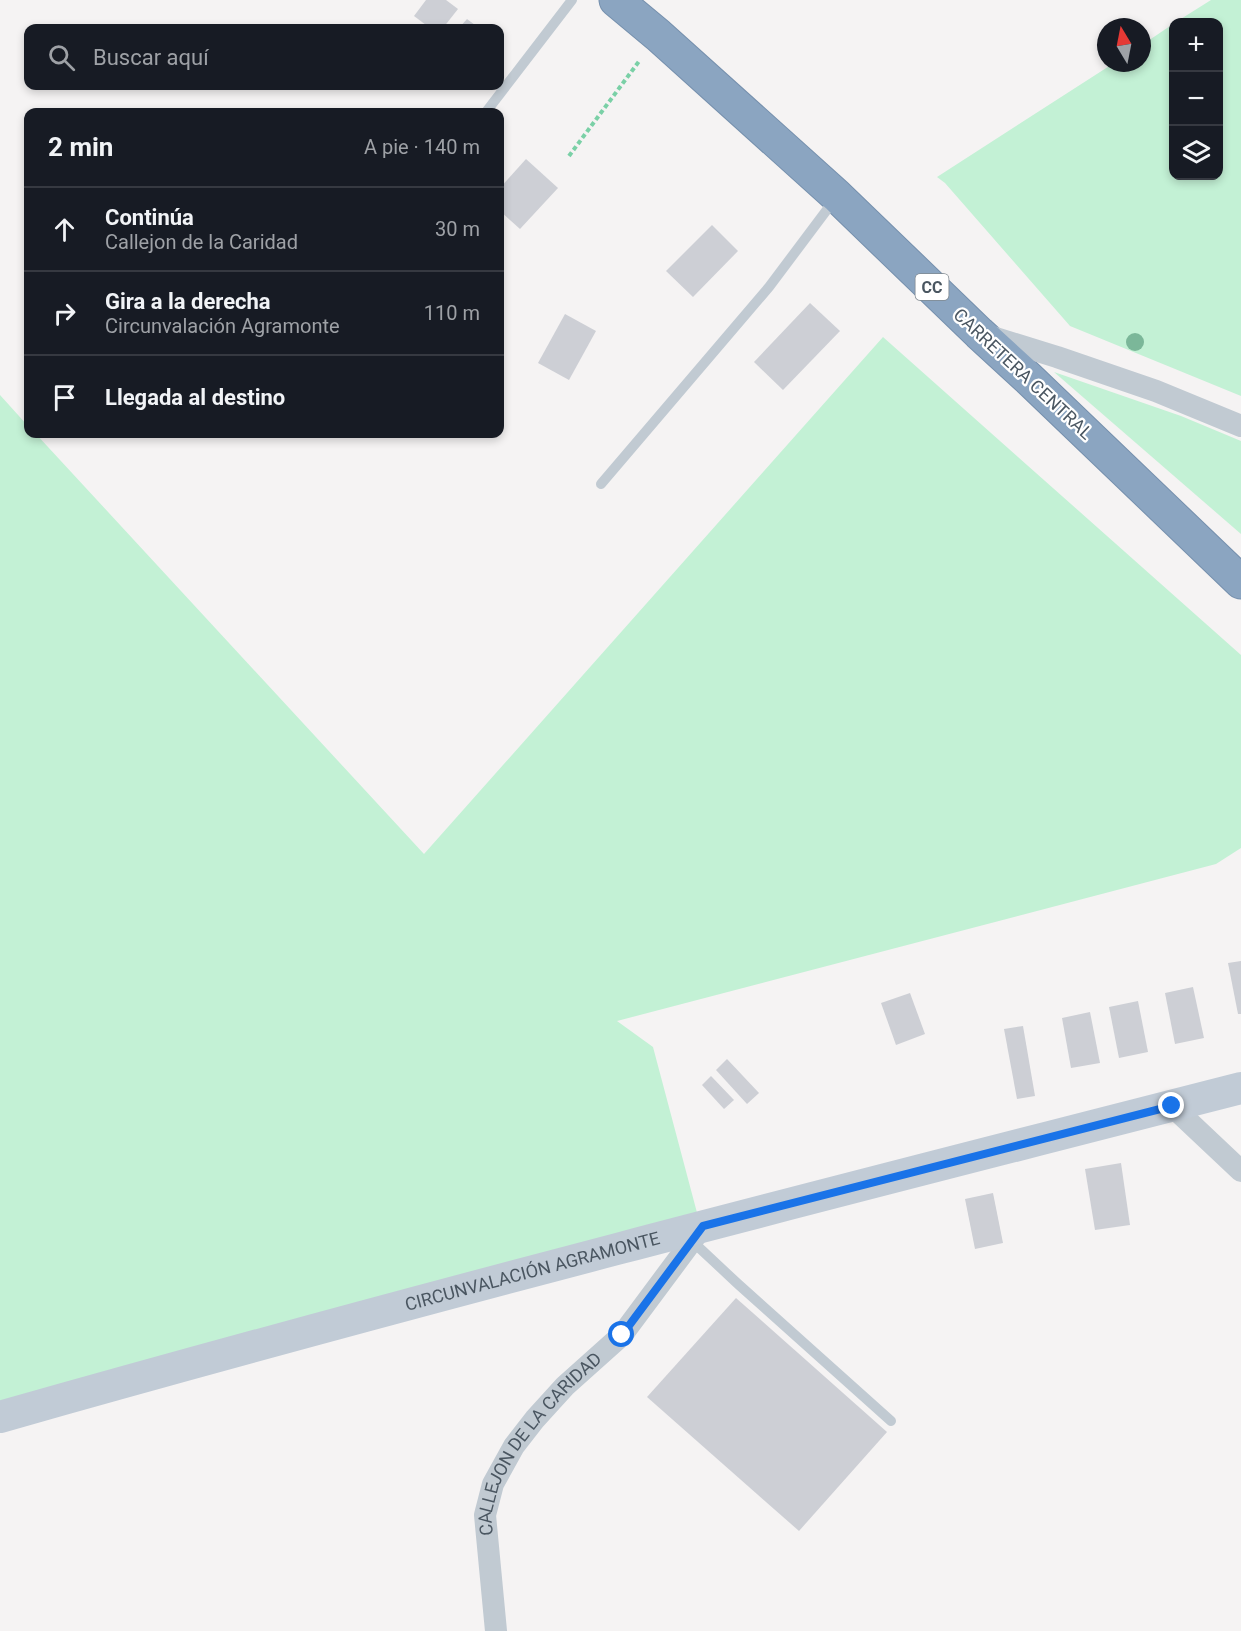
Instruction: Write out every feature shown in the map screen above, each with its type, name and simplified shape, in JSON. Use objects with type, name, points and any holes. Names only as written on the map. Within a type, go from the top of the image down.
[{"type":"highway","name":"CARRETERA CENTRAL","points":[[616,0],[837,196],[1241,582]]},
{"type":"main road","name":"CIRCUNVALACIÓN AGRAMONTE","points":[[0,1417],[138,1378],[697,1234],[1241,1088]]},
{"type":"street","points":[[979,333],[1145,387],[1241,426]]},
{"type":"street","points":[[1172,1106],[1241,1171]]},
{"type":"street","name":"CALLEJON DE LA CARIDAD","points":[[496,1631],[484,1515],[493,1484],[514,1446],[535,1419],[565,1386],[622,1335],[697,1234]]},
{"type":"lane","points":[[504,89],[572,0]]},
{"type":"lane","points":[[489,108],[503,90]]},
{"type":"lane","points":[[601,484],[769,287],[837,196]]},
{"type":"lane","points":[[697,1234],[738,1284],[891,1421]]},
{"type":"path","points":[[569,156],[658,35]]},
{"type":"green space","points":[[1211,0],[1241,0],[1241,396],[1070,326],[945,183],[937,177],[1100,72],[1151,72],[1151,39],[1169,27],[1169,180],[1223,180],[1223,18],[1182,18]]},
{"type":"green space","points":[[883,337],[1241,655],[1241,848],[1216,864],[617,1021],[653,1047],[700,1224],[0,1414],[0,395],[24,422],[24,438],[40,438],[424,854]]},
{"type":"green space","points":[[1054,372],[1181,416],[1241,441],[1241,534]]},
{"type":"building","points":[[426,0],[446,0],[458,9],[446,24],[425,24],[414,16]]},
{"type":"building","points":[[467,19],[474,24],[463,24]]},
{"type":"building","points":[[526,159],[558,188],[520,229],[504,215],[504,184]]},
{"type":"building","points":[[712,225],[738,251],[693,297],[666,271]]},
{"type":"building","points":[[810,303],[840,331],[783,390],[754,362]]},
{"type":"building","points":[[565,314],[596,331],[569,380],[538,363]]},
{"type":"building","points":[[1241,961],[1241,1014],[1238,1014],[1228,963]]},
{"type":"building","points":[[1193,987],[1204,1038],[1175,1044],[1165,993]]},
{"type":"building","points":[[910,993],[925,1034],[896,1045],[881,1003]]},
{"type":"building","points":[[1138,1001],[1148,1052],[1119,1058],[1109,1007]]},
{"type":"building","points":[[1090,1012],[1100,1063],[1071,1068],[1062,1018]]},
{"type":"building","points":[[1023,1026],[1035,1096],[1017,1099],[1004,1029]]},
{"type":"building","points":[[727,1059],[759,1093],[747,1104],[716,1070]]},
{"type":"building","points":[[711,1076],[734,1100],[724,1109],[702,1085]]},
{"type":"building","points":[[1121,1163],[1130,1225],[1095,1230],[1085,1169]]},
{"type":"building","points":[[993,1193],[1003,1243],[975,1249],[965,1199]]},
{"type":"building","points":[[736,1298],[887,1432],[799,1531],[647,1397]]},
{"type":"route","points":[[622,1335],[703,1226],[1172,1106]]}]
